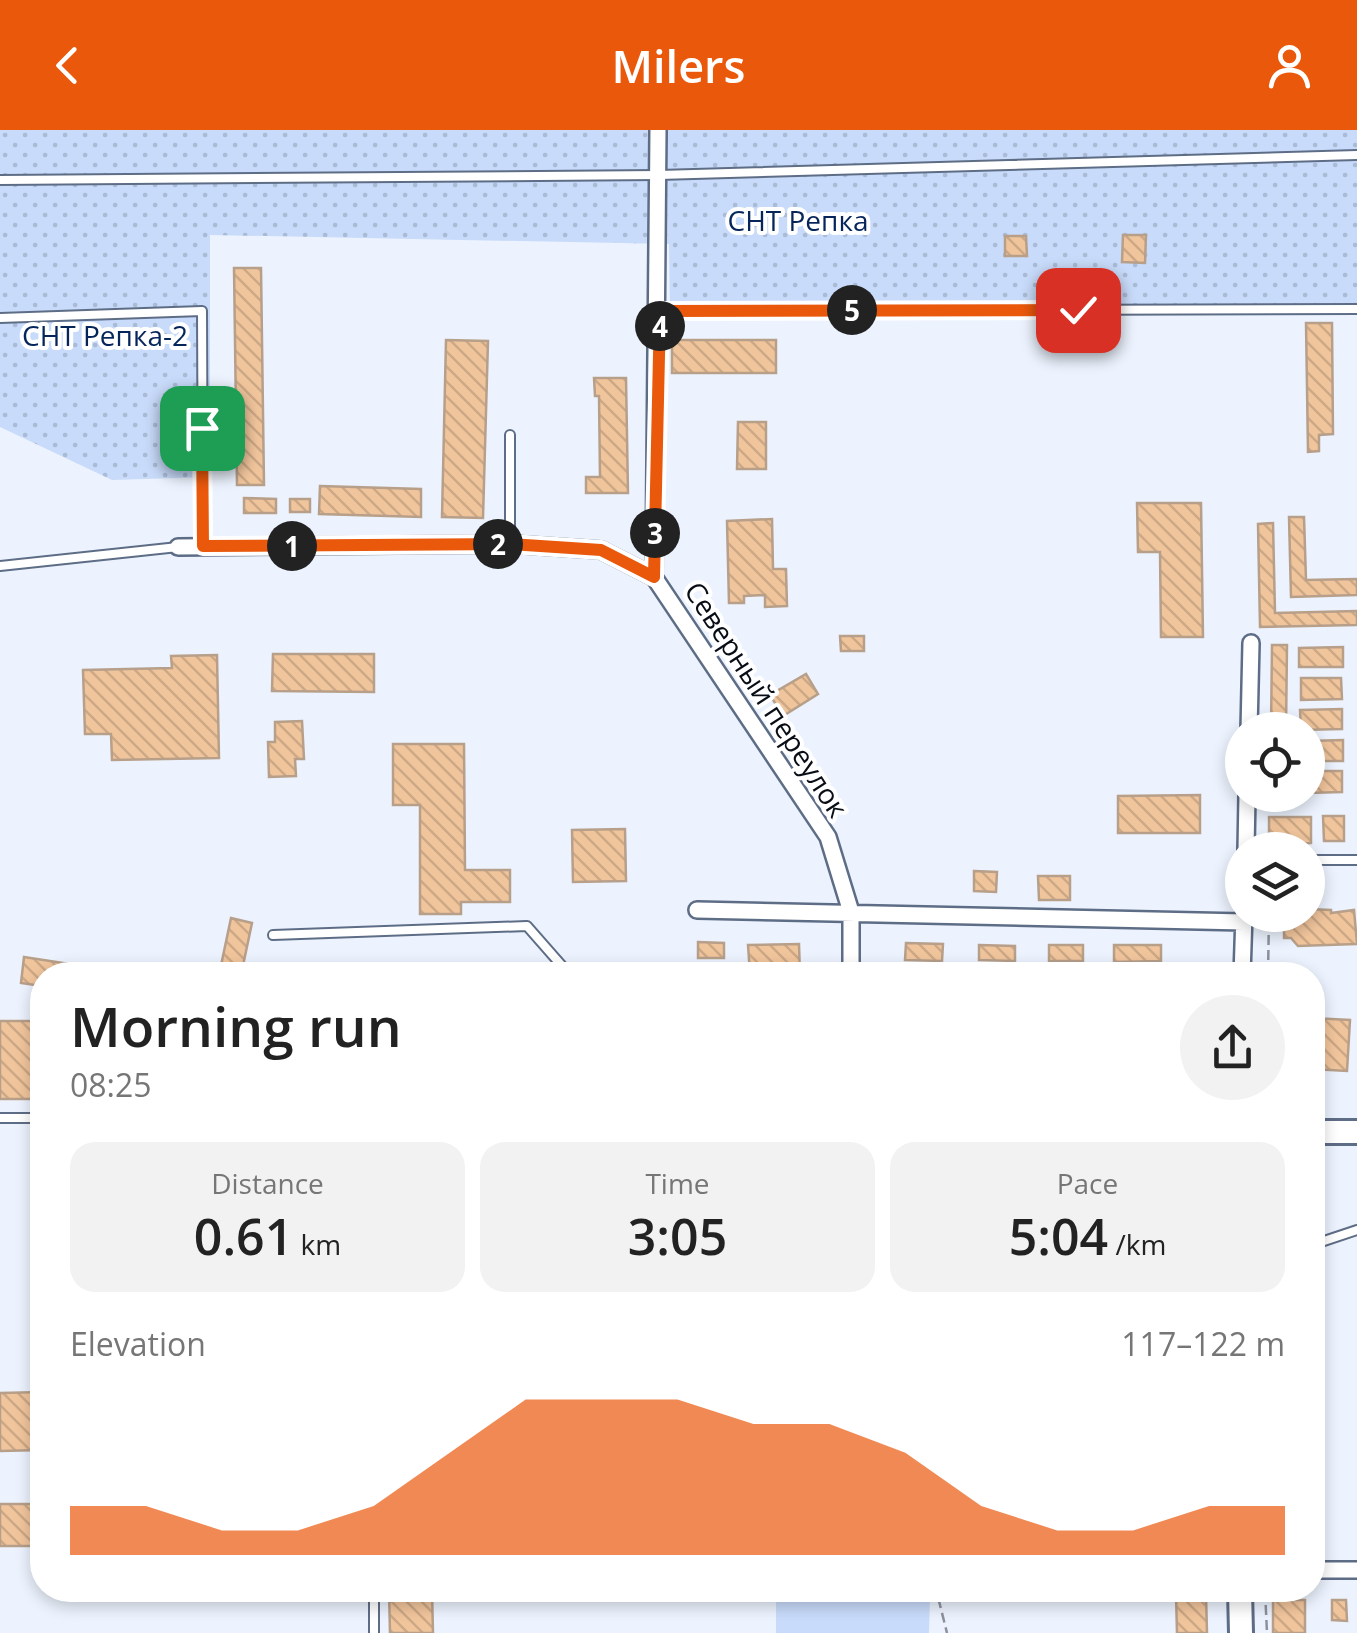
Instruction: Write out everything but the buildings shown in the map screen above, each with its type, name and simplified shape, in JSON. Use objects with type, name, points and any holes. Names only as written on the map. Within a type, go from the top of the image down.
[{"type":"main road","points":[[1325,1132],[1357,1132]]},
{"type":"main road","points":[[1240,1602],[1240,1633]]},
{"type":"street","points":[[654,577],[660,311],[658,130]]},
{"type":"street","name":"Северный переулок","points":[[178,547],[510,544],[601,550],[654,577],[828,836],[851,912],[851,962]]},
{"type":"street","points":[[1248,712],[1250,643]]},
{"type":"street","points":[[697,910],[1225,918]]},
{"type":"street","points":[[1242,962],[1244,932]]},
{"type":"street","points":[[1325,1570],[1357,1570]]},
{"type":"lane","points":[[0,180],[659,175],[1357,155]]},
{"type":"lane","points":[[660,311],[1357,309]]},
{"type":"lane","points":[[0,318],[202,311],[203,546]]},
{"type":"lane","points":[[510,435],[510,544]]},
{"type":"lane","points":[[0,566],[178,547]]},
{"type":"lane","points":[[1325,860],[1357,860]]},
{"type":"lane","points":[[273,936],[527,926],[559,962]]},
{"type":"lane","points":[[0,1118],[30,1118]]},
{"type":"lane","points":[[1325,1241],[1357,1230]]},
{"type":"lane","points":[[374,1602],[374,1633]]},
{"type":"path","points":[[1268,962],[1269,932]]},
{"type":"path","points":[[939,1602],[947,1633]]},
{"type":"path","points":[[1266,1602],[1267,1633]]},
{"type":"green space","points":[[0,130],[1357,130],[1357,309],[670,314],[669,244],[210,235],[210,477],[112,480],[0,427]]},
{"type":"green space","points":[[776,1602],[930,1602],[929,1633],[776,1633]]},
{"type":"route","points":[[202,428],[203,546],[510,544],[601,550],[654,577],[660,311],[1078,310]]},
{"type":"park label","name":"СНТ Репка","points":[[798,220]]},
{"type":"park label","name":"СНТ Репка-2","points":[[105,335]]}]
